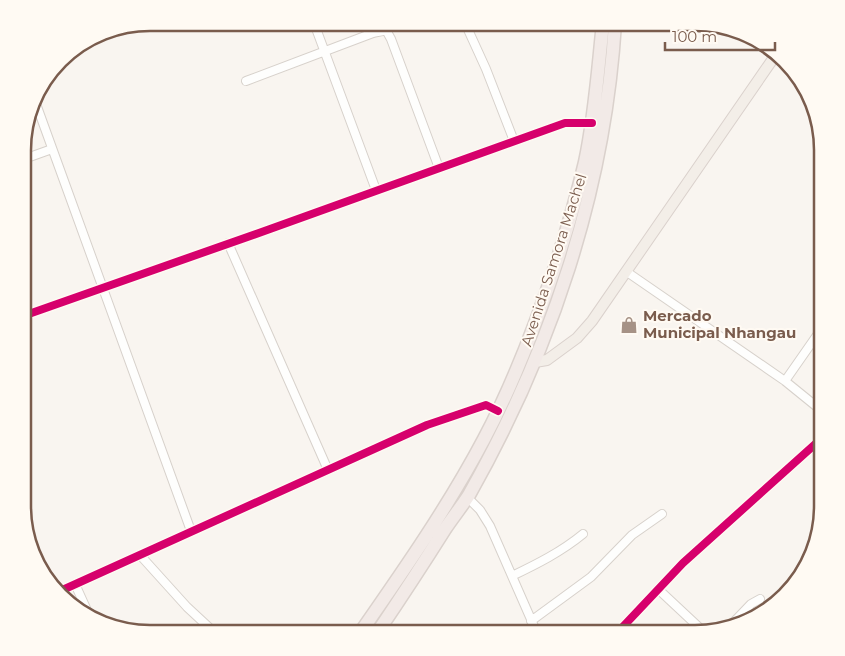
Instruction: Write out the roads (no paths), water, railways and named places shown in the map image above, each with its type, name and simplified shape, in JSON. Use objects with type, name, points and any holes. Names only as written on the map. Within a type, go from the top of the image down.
[{"type":"highway","name":"Avenida Samora Machel","points":[[366,624],[454,493],[485,438],[523,358],[542,307],[571,216],[585,162],[592,123],[602,32]]},
{"type":"highway","name":"Avenida Samora Machel","points":[[383,624],[467,497],[506,423],[535,362],[556,308],[590,196],[604,128],[613,62],[615,32]]},
{"type":"main road","points":[[535,362],[547,360],[577,338],[592,321],[772,60]]},
{"type":"street","points":[[317,31],[376,190]]},
{"type":"street","points":[[246,81],[380,31]]},
{"type":"street","points":[[387,31],[439,168]]},
{"type":"street","points":[[469,32],[486,69],[514,141]]},
{"type":"street","points":[[38,111],[191,531]]},
{"type":"street","points":[[31,313],[565,123],[592,123]]},
{"type":"street","points":[[31,156],[52,149]]},
{"type":"street","points":[[228,243],[328,470]]},
{"type":"street","points":[[627,272],[785,381],[813,404]]},
{"type":"street","points":[[785,381],[813,340]]},
{"type":"street","points":[[65,589],[427,425],[486,405],[498,411]]},
{"type":"street","points":[[625,625],[683,564],[813,448]]},
{"type":"street","points":[[467,497],[480,510],[490,526],[533,625]]},
{"type":"street","points":[[531,621],[591,577],[632,535],[662,514]]},
{"type":"street","points":[[512,576],[572,544],[583,534]]},
{"type":"street","points":[[140,555],[187,607],[205,624]]},
{"type":"street","points":[[75,584],[84,604]]},
{"type":"street","points":[[658,589],[696,625]]},
{"type":"street","points":[[739,616],[751,604],[760,599]]},
{"type":"place","name":"Mercado Municipal Nhangau","points":[[629,325]]}]
